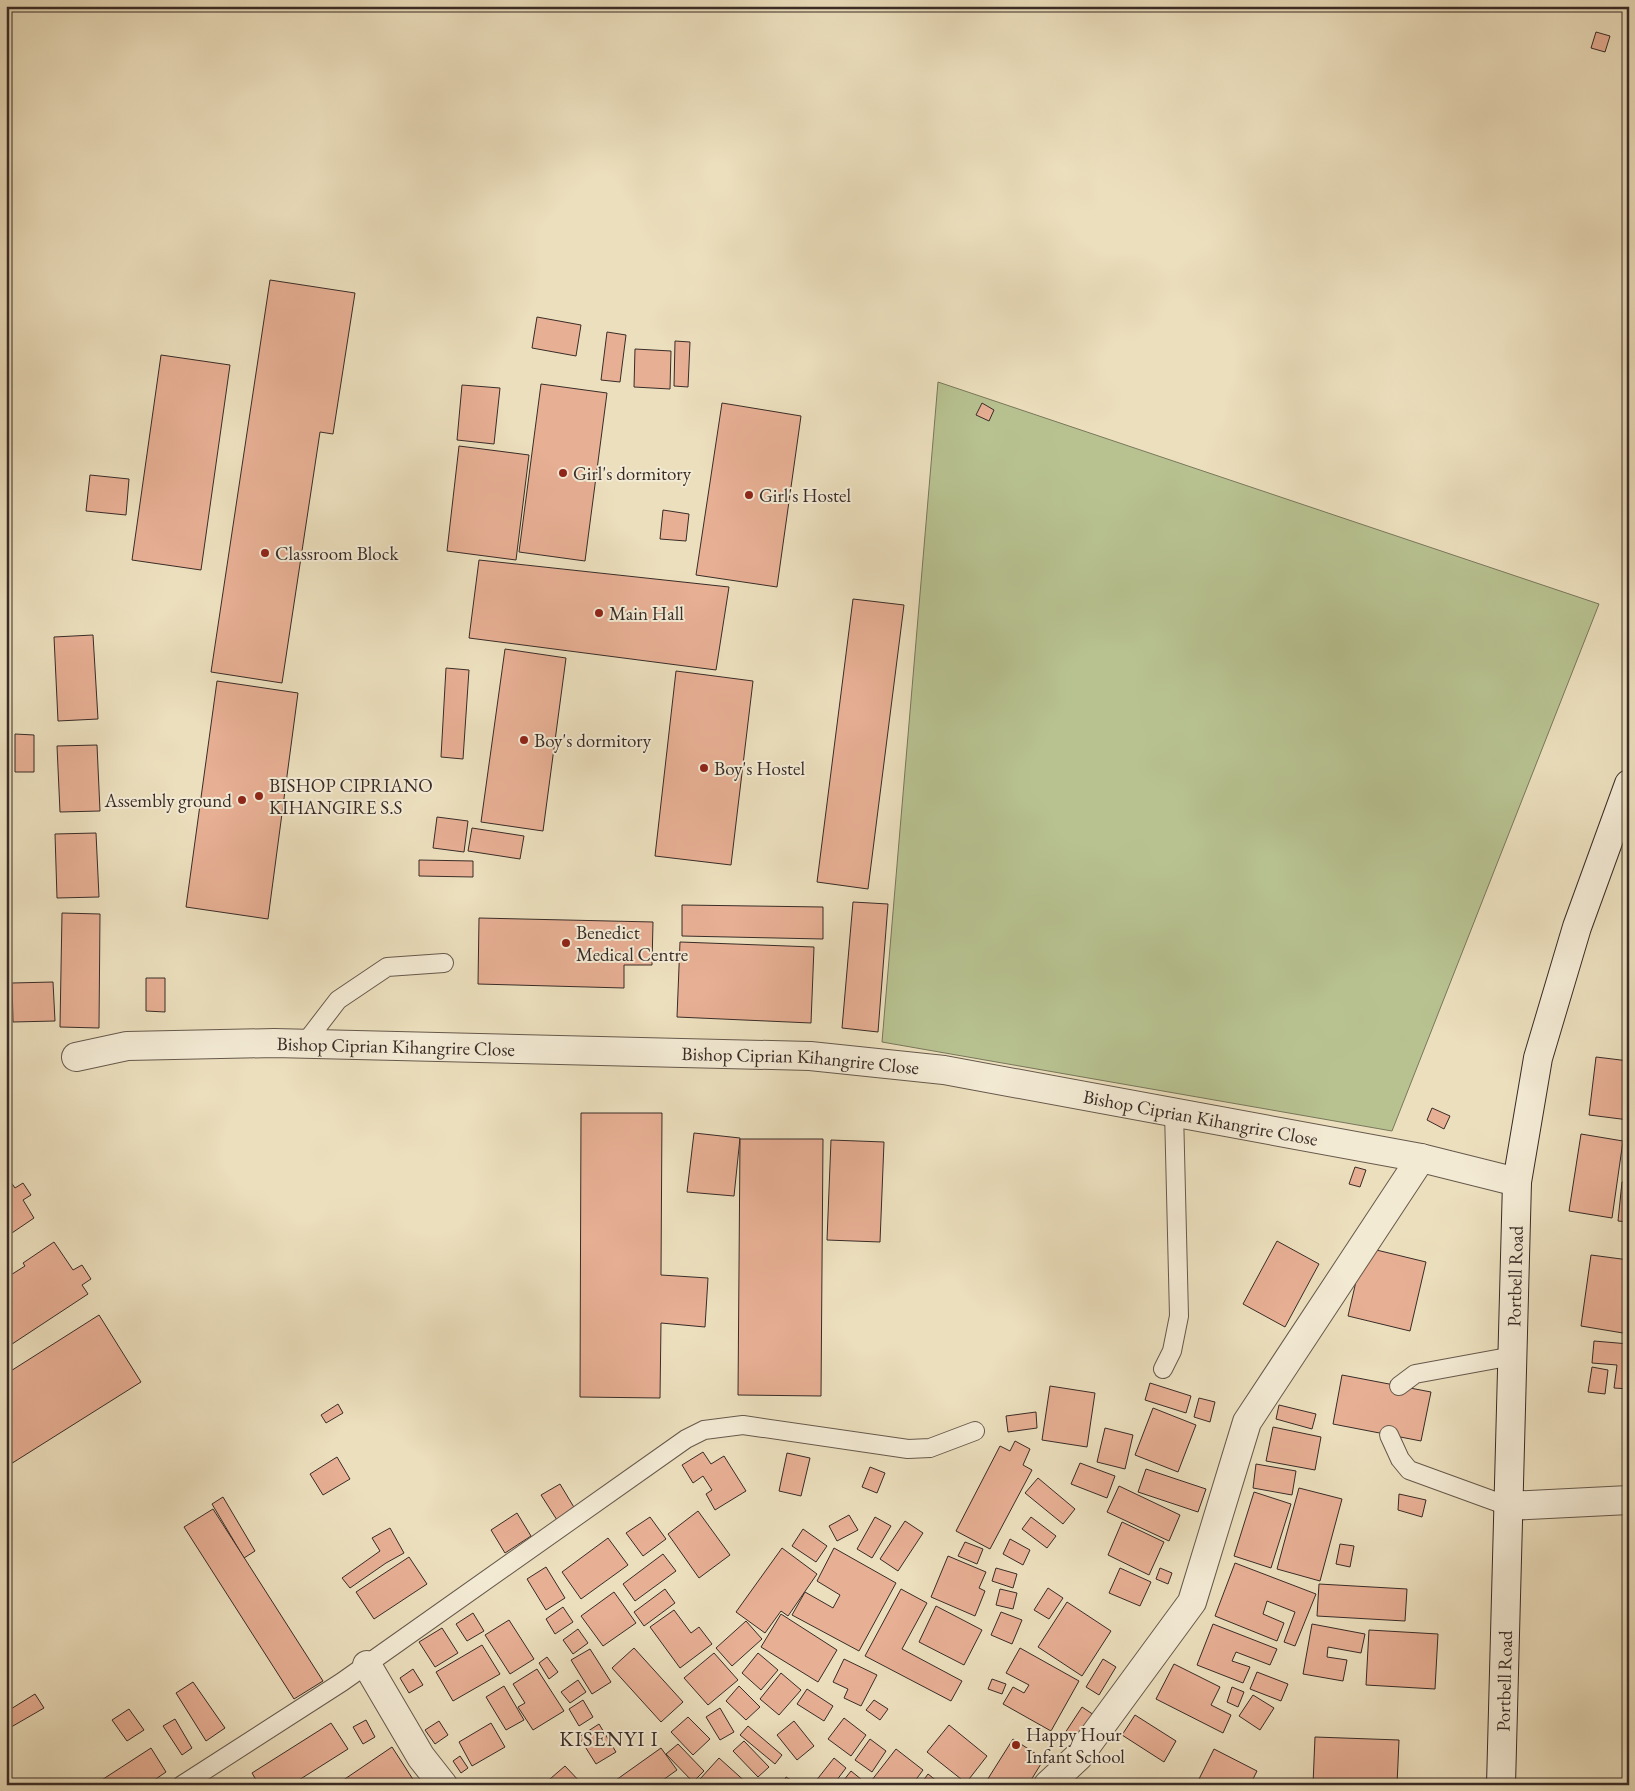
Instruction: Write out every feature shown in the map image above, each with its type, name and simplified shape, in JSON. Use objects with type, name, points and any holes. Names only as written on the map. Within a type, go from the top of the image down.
[{"type":"street","name":"Portbell Road","points":[[1501,1785],[1517,1182],[1538,1058],[1577,927],[1629,784]]},
{"type":"street","name":"Bishop Ciprian Kihangrire Close","points":[[76,1057],[126,1046],[305,1044],[810,1056],[944,1070],[1421,1158],[1517,1182]]},
{"type":"street","points":[[1048,1785],[1079,1756],[1192,1602],[1247,1422],[1421,1158]]},
{"type":"street","points":[[1508,1506],[1629,1500]]},
{"type":"street","points":[[367,1664],[421,1757],[443,1785]]},
{"type":"lane","points":[[305,1044],[338,1000],[387,967],[444,963]]},
{"type":"lane","points":[[1163,1369],[1172,1351],[1179,1316],[1174,1111]]},
{"type":"lane","points":[[1399,1386],[1415,1374],[1513,1356]]},
{"type":"lane","points":[[182,1785],[367,1664],[686,1439],[704,1430],[743,1425],[908,1449],[930,1448],[975,1432]]},
{"type":"lane","points":[[1389,1435],[1400,1459],[1408,1470],[1508,1506]]},
{"type":"green space","points":[[938,382],[1599,604],[1392,1131],[882,1042]]},
{"type":"building","points":[[1596,32],[1610,36],[1605,52],[1591,48]]},
{"type":"building","name":"Classroom Block","points":[[270,280],[355,293],[333,434],[320,432],[282,683],[211,672]]},
{"type":"building","points":[[537,317],[581,325],[576,356],[532,348]]},
{"type":"building","points":[[607,332],[626,335],[620,382],[601,380]]},
{"type":"building","points":[[675,341],[690,342],[688,387],[674,386]]},
{"type":"building","points":[[635,349],[671,351],[670,389],[634,387]]},
{"type":"building","points":[[161,355],[230,365],[201,570],[132,560]]},
{"type":"building","name":"Girl's dormitory","points":[[541,384],[607,393],[585,561],[519,552]]},
{"type":"building","points":[[462,385],[500,388],[494,444],[457,440]]},
{"type":"building","name":"Girl's Hostel","points":[[722,403],[801,416],[777,587],[696,575]]},
{"type":"building","points":[[982,403],[994,410],[989,421],[976,415]]},
{"type":"building","points":[[459,446],[529,455],[516,560],[447,551]]},
{"type":"building","points":[[90,475],[129,479],[126,515],[86,511]]},
{"type":"building","points":[[663,510],[689,514],[686,541],[660,539]]},
{"type":"building","name":"Main Hall","points":[[479,560],[729,587],[716,670],[469,638]]},
{"type":"building","points":[[853,599],[904,605],[868,889],[817,882]]},
{"type":"building","points":[[93,635],[98,719],[58,721],[54,637]]},
{"type":"building","name":"Boy's dormitory","points":[[505,649],[566,658],[543,831],[481,822]]},
{"type":"building","points":[[446,668],[469,670],[463,759],[441,757]]},
{"type":"building","name":"Boy's Hostel","points":[[676,671],[753,681],[731,865],[655,856]]},
{"type":"building","name":"Assembly ground","points":[[217,681],[298,693],[268,919],[186,907]]},
{"type":"building","points":[[15,734],[34,735],[34,772],[15,772]]},
{"type":"building","points":[[97,745],[100,811],[60,812],[57,746]]},
{"type":"building","points":[[437,817],[468,821],[464,852],[433,848]]},
{"type":"building","points":[[472,828],[524,836],[520,859],[468,851]]},
{"type":"building","points":[[96,833],[99,897],[57,898],[55,834]]},
{"type":"building","points":[[419,860],[473,861],[473,877],[419,876]]},
{"type":"building","points":[[853,902],[888,904],[878,1032],[842,1028]]},
{"type":"building","points":[[682,905],[823,907],[823,939],[682,936]]},
{"type":"building","points":[[62,913],[100,914],[99,1028],[60,1027]]},
{"type":"building","name":"Benedict Medical Centre","points":[[479,918],[653,922],[652,965],[624,965],[624,988],[478,984]]},
{"type":"building","points":[[680,942],[814,947],[811,1023],[677,1017]]},
{"type":"building","points":[[146,978],[165,978],[165,1012],[146,1011]]},
{"type":"building","points":[[53,982],[55,1021],[13,1022],[12,983]]},
{"type":"building","points":[[1596,1057],[1629,1061],[1629,1120],[1589,1115]]},
{"type":"building","points":[[1432,1108],[1450,1116],[1444,1129],[1427,1120]]},
{"type":"building","points":[[581,1113],[662,1113],[661,1275],[708,1278],[705,1327],[661,1323],[660,1398],[580,1397]]},
{"type":"building","points":[[694,1133],[740,1138],[734,1196],[687,1192]]},
{"type":"building","points":[[1581,1134],[1623,1141],[1612,1218],[1569,1211]]},
{"type":"building","points":[[740,1139],[823,1139],[821,1396],[738,1395]]},
{"type":"building","points":[[831,1140],[884,1142],[880,1242],[827,1240]]},
{"type":"building","points":[[1629,1144],[1629,1178],[1624,1177]]},
{"type":"building","points":[[1355,1167],[1366,1170],[1360,1187],[1349,1184]]},
{"type":"building","points":[[6,1175],[15,1188],[23,1183],[31,1195],[23,1200],[34,1218],[6,1237]]},
{"type":"building","points":[[1622,1182],[1629,1182],[1629,1222],[1618,1221]]},
{"type":"building","points":[[1277,1241],[1319,1264],[1285,1327],[1243,1304]]},
{"type":"building","points":[[54,1242],[73,1270],[82,1265],[91,1279],[82,1285],[88,1294],[6,1348],[6,1278],[25,1266],[23,1263]]},
{"type":"building","points":[[1364,1247],[1426,1262],[1410,1331],[1348,1316]]},
{"type":"building","points":[[1591,1255],[1629,1260],[1629,1334],[1581,1326]]},
{"type":"building","points":[[99,1315],[141,1382],[6,1467],[6,1374]]},
{"type":"building","points":[[1594,1341],[1629,1344],[1629,1389],[1614,1388],[1617,1365],[1592,1363]]},
{"type":"building","points":[[1592,1367],[1608,1370],[1605,1394],[1588,1392]]},
{"type":"building","points":[[1342,1375],[1431,1392],[1421,1441],[1333,1424]]},
{"type":"building","points":[[1150,1383],[1191,1396],[1186,1413],[1145,1400]]},
{"type":"building","points":[[1050,1386],[1095,1393],[1087,1447],[1042,1440]]},
{"type":"building","points":[[1199,1398],[1215,1402],[1210,1422],[1194,1417]]},
{"type":"building","points":[[338,1404],[343,1413],[326,1423],[321,1415]]},
{"type":"building","points":[[1279,1405],[1316,1414],[1312,1429],[1276,1419]]},
{"type":"building","points":[[1153,1408],[1196,1425],[1178,1472],[1135,1455]]},
{"type":"building","points":[[1036,1412],[1037,1428],[1008,1432],[1006,1416]]},
{"type":"building","points":[[1273,1427],[1321,1437],[1315,1470],[1266,1461]]},
{"type":"building","points":[[1105,1428],[1133,1435],[1125,1469],[1097,1462]]},
{"type":"building","points":[[1015,1441],[1030,1449],[1023,1465],[1032,1470],[990,1549],[956,1531],[1000,1446],[1010,1451]]},
{"type":"building","points":[[703,1452],[711,1464],[724,1456],[746,1491],[715,1510],[706,1494],[712,1490],[703,1476],[693,1483],[682,1465]]},
{"type":"building","points":[[787,1453],[810,1458],[801,1496],[779,1491]]},
{"type":"building","points":[[337,1457],[350,1479],[323,1495],[310,1474]]},
{"type":"building","points":[[1080,1463],[1115,1476],[1107,1498],[1071,1484]]},
{"type":"building","points":[[1256,1464],[1296,1471],[1292,1495],[1253,1488]]},
{"type":"building","points":[[870,1467],[885,1473],[877,1493],[862,1487]]},
{"type":"building","points":[[1146,1469],[1206,1489],[1198,1512],[1138,1492]]},
{"type":"building","points":[[1038,1478],[1075,1509],[1063,1524],[1025,1493]]},
{"type":"building","points":[[560,1484],[575,1509],[557,1520],[541,1495]]},
{"type":"building","points":[[1119,1486],[1180,1515],[1169,1541],[1107,1512]]},
{"type":"building","points":[[1299,1488],[1342,1499],[1320,1581],[1277,1569]]},
{"type":"building","points":[[1254,1492],[1291,1504],[1271,1568],[1234,1556]]},
{"type":"building","points":[[1399,1494],[1426,1500],[1422,1517],[1398,1510]]},
{"type":"building","points":[[223,1497],[255,1551],[244,1558],[212,1504]]},
{"type":"building","points":[[213,1509],[323,1681],[294,1699],[184,1527]]},
{"type":"building","points":[[698,1511],[730,1555],[699,1578],[668,1534]]},
{"type":"building","points":[[517,1513],[531,1536],[505,1553],[491,1530]]},
{"type":"building","points":[[849,1515],[858,1530],[837,1541],[829,1526]]},
{"type":"building","points":[[650,1517],[666,1539],[643,1556],[626,1533]]},
{"type":"building","points":[[875,1517],[891,1526],[872,1558],[857,1549]]},
{"type":"building","points":[[1031,1517],[1056,1536],[1047,1548],[1022,1529]]},
{"type":"building","points":[[905,1521],[923,1533],[898,1571],[880,1559]]},
{"type":"building","points":[[1122,1522],[1164,1542],[1149,1575],[1108,1555]]},
{"type":"building","points":[[390,1528],[404,1553],[350,1588],[342,1578],[380,1551],[372,1538]]},
{"type":"building","points":[[803,1529],[827,1546],[816,1562],[792,1546]]},
{"type":"building","points":[[608,1538],[628,1565],[581,1599],[562,1572]]},
{"type":"building","points":[[1010,1539],[1030,1550],[1023,1565],[1003,1554]]},
{"type":"building","points":[[965,1542],[983,1549],[977,1564],[958,1556]]},
{"type":"building","points":[[1340,1544],[1354,1546],[1350,1567],[1336,1564]]},
{"type":"building","points":[[782,1548],[817,1574],[788,1616],[781,1611],[765,1633],[736,1612]]},
{"type":"building","points":[[834,1548],[896,1583],[859,1651],[792,1615],[805,1592],[833,1608],[840,1595],[817,1581]]},
{"type":"building","points":[[663,1554],[676,1571],[635,1601],[623,1584]]},
{"type":"building","points":[[948,1556],[986,1572],[979,1588],[985,1591],[975,1616],[931,1597]]},
{"type":"building","points":[[409,1557],[427,1584],[374,1619],[356,1592]]},
{"type":"building","points":[[1235,1563],[1316,1594],[1295,1646],[1284,1642],[1295,1612],[1267,1601],[1263,1614],[1284,1623],[1277,1641],[1215,1616]]},
{"type":"building","points":[[546,1567],[565,1598],[546,1610],[527,1579]]},
{"type":"building","points":[[996,1568],[1017,1574],[1013,1588],[992,1581]]},
{"type":"building","points":[[1120,1568],[1151,1582],[1140,1606],[1109,1593]]},
{"type":"building","points":[[1160,1568],[1172,1573],[1168,1584],[1156,1579]]},
{"type":"building","points":[[1319,1584],[1407,1589],[1405,1621],[1317,1616]]},
{"type":"building","points":[[1048,1588],[1063,1598],[1049,1619],[1034,1610]]},
{"type":"building","points":[[665,1589],[675,1603],[644,1626],[634,1612]]},
{"type":"building","points":[[901,1589],[927,1603],[902,1649],[962,1681],[951,1701],[865,1656]]},
{"type":"building","points":[[1000,1589],[1017,1593],[1013,1609],[996,1605]]},
{"type":"building","points":[[614,1592],[636,1623],[603,1646],[581,1616]]},
{"type":"building","points":[[1067,1602],[1111,1631],[1082,1676],[1038,1647]]},
{"type":"building","points":[[936,1606],[982,1630],[964,1665],[919,1642]]},
{"type":"building","points":[[563,1607],[573,1622],[555,1634],[546,1619]]},
{"type":"building","points":[[674,1610],[691,1633],[699,1627],[712,1644],[680,1668],[650,1627]]},
{"type":"building","points":[[1001,1612],[1022,1620],[1012,1644],[991,1635]]},
{"type":"building","points":[[473,1613],[484,1631],[467,1641],[456,1624]]},
{"type":"building","points":[[781,1614],[837,1650],[818,1682],[761,1647]]},
{"type":"building","points":[[509,1620],[534,1659],[510,1674],[485,1635]]},
{"type":"building","points":[[746,1621],[762,1639],[732,1666],[716,1648]]},
{"type":"building","points":[[1213,1624],[1277,1649],[1270,1665],[1236,1652],[1232,1661],[1250,1667],[1243,1683],[1197,1665]]},
{"type":"building","points":[[1312,1624],[1365,1634],[1361,1653],[1328,1647],[1327,1657],[1347,1660],[1343,1681],[1303,1674]]},
{"type":"building","points":[[442,1628],[458,1653],[435,1667],[419,1642]]},
{"type":"building","points":[[578,1629],[588,1643],[573,1654],[563,1640]]},
{"type":"building","points":[[1369,1630],[1438,1634],[1435,1689],[1366,1685]]},
{"type":"building","points":[[482,1645],[500,1674],[453,1701],[436,1672]]},
{"type":"building","points":[[634,1648],[683,1702],[661,1722],[612,1668]]},
{"type":"building","points":[[1020,1648],[1079,1681],[1051,1731],[1003,1704],[1013,1687],[1024,1693],[1029,1685],[1006,1673]]},
{"type":"building","points":[[590,1649],[611,1682],[592,1694],[571,1660]]},
{"type":"building","points":[[714,1653],[738,1680],[708,1705],[684,1678]]},
{"type":"building","points":[[758,1653],[778,1670],[761,1690],[742,1673]]},
{"type":"building","points":[[547,1657],[558,1672],[549,1679],[539,1663]]},
{"type":"building","points":[[844,1659],[877,1675],[861,1706],[844,1698],[848,1689],[833,1682]]},
{"type":"building","points":[[1103,1659],[1116,1667],[1099,1695],[1086,1687]]},
{"type":"building","points":[[1174,1664],[1220,1687],[1211,1705],[1231,1715],[1223,1733],[1156,1699]]},
{"type":"building","points":[[413,1669],[423,1685],[409,1693],[400,1678]]},
{"type":"building","points":[[537,1669],[564,1711],[533,1730],[518,1707],[525,1703],[513,1684]]},
{"type":"building","points":[[1257,1672],[1288,1684],[1281,1701],[1250,1689]]},
{"type":"building","points":[[781,1673],[801,1690],[779,1715],[760,1699]]},
{"type":"building","points":[[992,1679],[1006,1684],[1002,1694],[988,1689]]},
{"type":"building","points":[[578,1680],[586,1692],[570,1703],[561,1692]]},
{"type":"building","points":[[193,1682],[225,1728],[206,1741],[176,1693]]},
{"type":"building","points":[[504,1686],[524,1720],[506,1730],[486,1697]]},
{"type":"building","points":[[739,1686],[760,1707],[746,1720],[726,1701]]},
{"type":"building","points":[[1232,1687],[1244,1692],[1238,1707],[1227,1702]]},
{"type":"building","points":[[807,1689],[833,1706],[824,1721],[797,1704]]},
{"type":"building","points":[[35,1694],[44,1708],[6,1730],[6,1712]]},
{"type":"building","points":[[1253,1695],[1274,1708],[1260,1730],[1239,1716]]},
{"type":"building","points":[[583,1700],[593,1717],[579,1726],[569,1709]]},
{"type":"building","points":[[874,1700],[888,1709],[880,1720],[866,1710]]},
{"type":"building","points":[[1082,1707],[1094,1715],[1077,1741],[1065,1733]]},
{"type":"building","points":[[720,1708],[734,1732],[720,1740],[706,1717]]},
{"type":"building","points":[[129,1709],[144,1730],[127,1741],[112,1720]]},
{"type":"building","points":[[1135,1715],[1176,1741],[1164,1762],[1122,1735]]},
{"type":"building","points":[[688,1717],[710,1739],[693,1755],[671,1732]]},
{"type":"building","points":[[844,1718],[866,1735],[851,1756],[828,1739]]},
{"type":"building","points":[[175,1719],[192,1748],[182,1755],[163,1726]]},
{"type":"building","points":[[366,1720],[375,1737],[363,1744],[353,1727]]},
{"type":"building","points":[[439,1721],[448,1735],[435,1744],[425,1730]]},
{"type":"building","points":[[794,1721],[814,1746],[797,1760],[777,1735]]},
{"type":"building","points":[[331,1723],[348,1749],[291,1785],[259,1785],[252,1773]]},
{"type":"building","points":[[491,1723],[505,1747],[472,1766],[459,1742]]},
{"type":"building","points":[[599,1724],[616,1752],[596,1764],[579,1737]]},
{"type":"building","points":[[949,1725],[987,1756],[966,1783],[927,1752]]},
{"type":"building","points":[[748,1726],[782,1755],[775,1764],[740,1735]]},
{"type":"building","points":[[1315,1737],[1399,1740],[1397,1785],[1313,1785]]},
{"type":"building","points":[[870,1739],[886,1751],[872,1772],[855,1760]]},
{"type":"building","points":[[1013,1739],[1044,1759],[1028,1785],[984,1785]]},
{"type":"building","points":[[744,1741],[769,1767],[758,1777],[733,1751]]},
{"type":"building","points":[[678,1744],[704,1771],[693,1782],[666,1754]]},
{"type":"building","points":[[392,1747],[416,1784],[336,1785]]},
{"type":"building","points":[[151,1748],[166,1772],[147,1785],[94,1785]]},
{"type":"building","points":[[661,1748],[677,1770],[656,1785],[609,1785]]},
{"type":"building","points":[[896,1749],[923,1770],[912,1785],[868,1785]]},
{"type":"building","points":[[1214,1749],[1257,1771],[1250,1785],[1210,1785],[1199,1779]]},
{"type":"building","points":[[460,1756],[468,1768],[461,1773],[453,1761]]},
{"type":"building","points":[[719,1758],[749,1785],[706,1785],[700,1779]]},
{"type":"building","points":[[834,1758],[846,1768],[833,1785],[819,1785],[815,1782]]},
{"type":"building","points":[[565,1766],[583,1785],[543,1785]]},
{"type":"building","points":[[851,1771],[867,1784],[840,1785]]},
{"type":"building","points":[[928,1774],[942,1785],[920,1785]]},
{"type":"building","points":[[786,1777],[799,1785],[782,1785]]},
{"type":"place","name":"Girl's dormitory","points":[[563,473]]},
{"type":"place","name":"Girl's Hostel","points":[[749,495]]},
{"type":"place","name":"Classroom Block","points":[[265,553]]},
{"type":"place","name":"Main Hall","points":[[599,613]]},
{"type":"place","name":"Boy's dormitory","points":[[524,740]]},
{"type":"place","name":"Boy's Hostel","points":[[704,768]]},
{"type":"place","name":"BISHOP CIPRIANO KIHANGIRE S.S","points":[[259,796]]},
{"type":"place","name":"Assembly ground","points":[[242,800]]},
{"type":"place","name":"Benedict Medical Centre","points":[[566,943]]},
{"type":"place","name":"Happy Hour Infant School","points":[[1016,1745]]},
{"type":"district","name":"KISENYI I","points":[[609,1739]]}]
